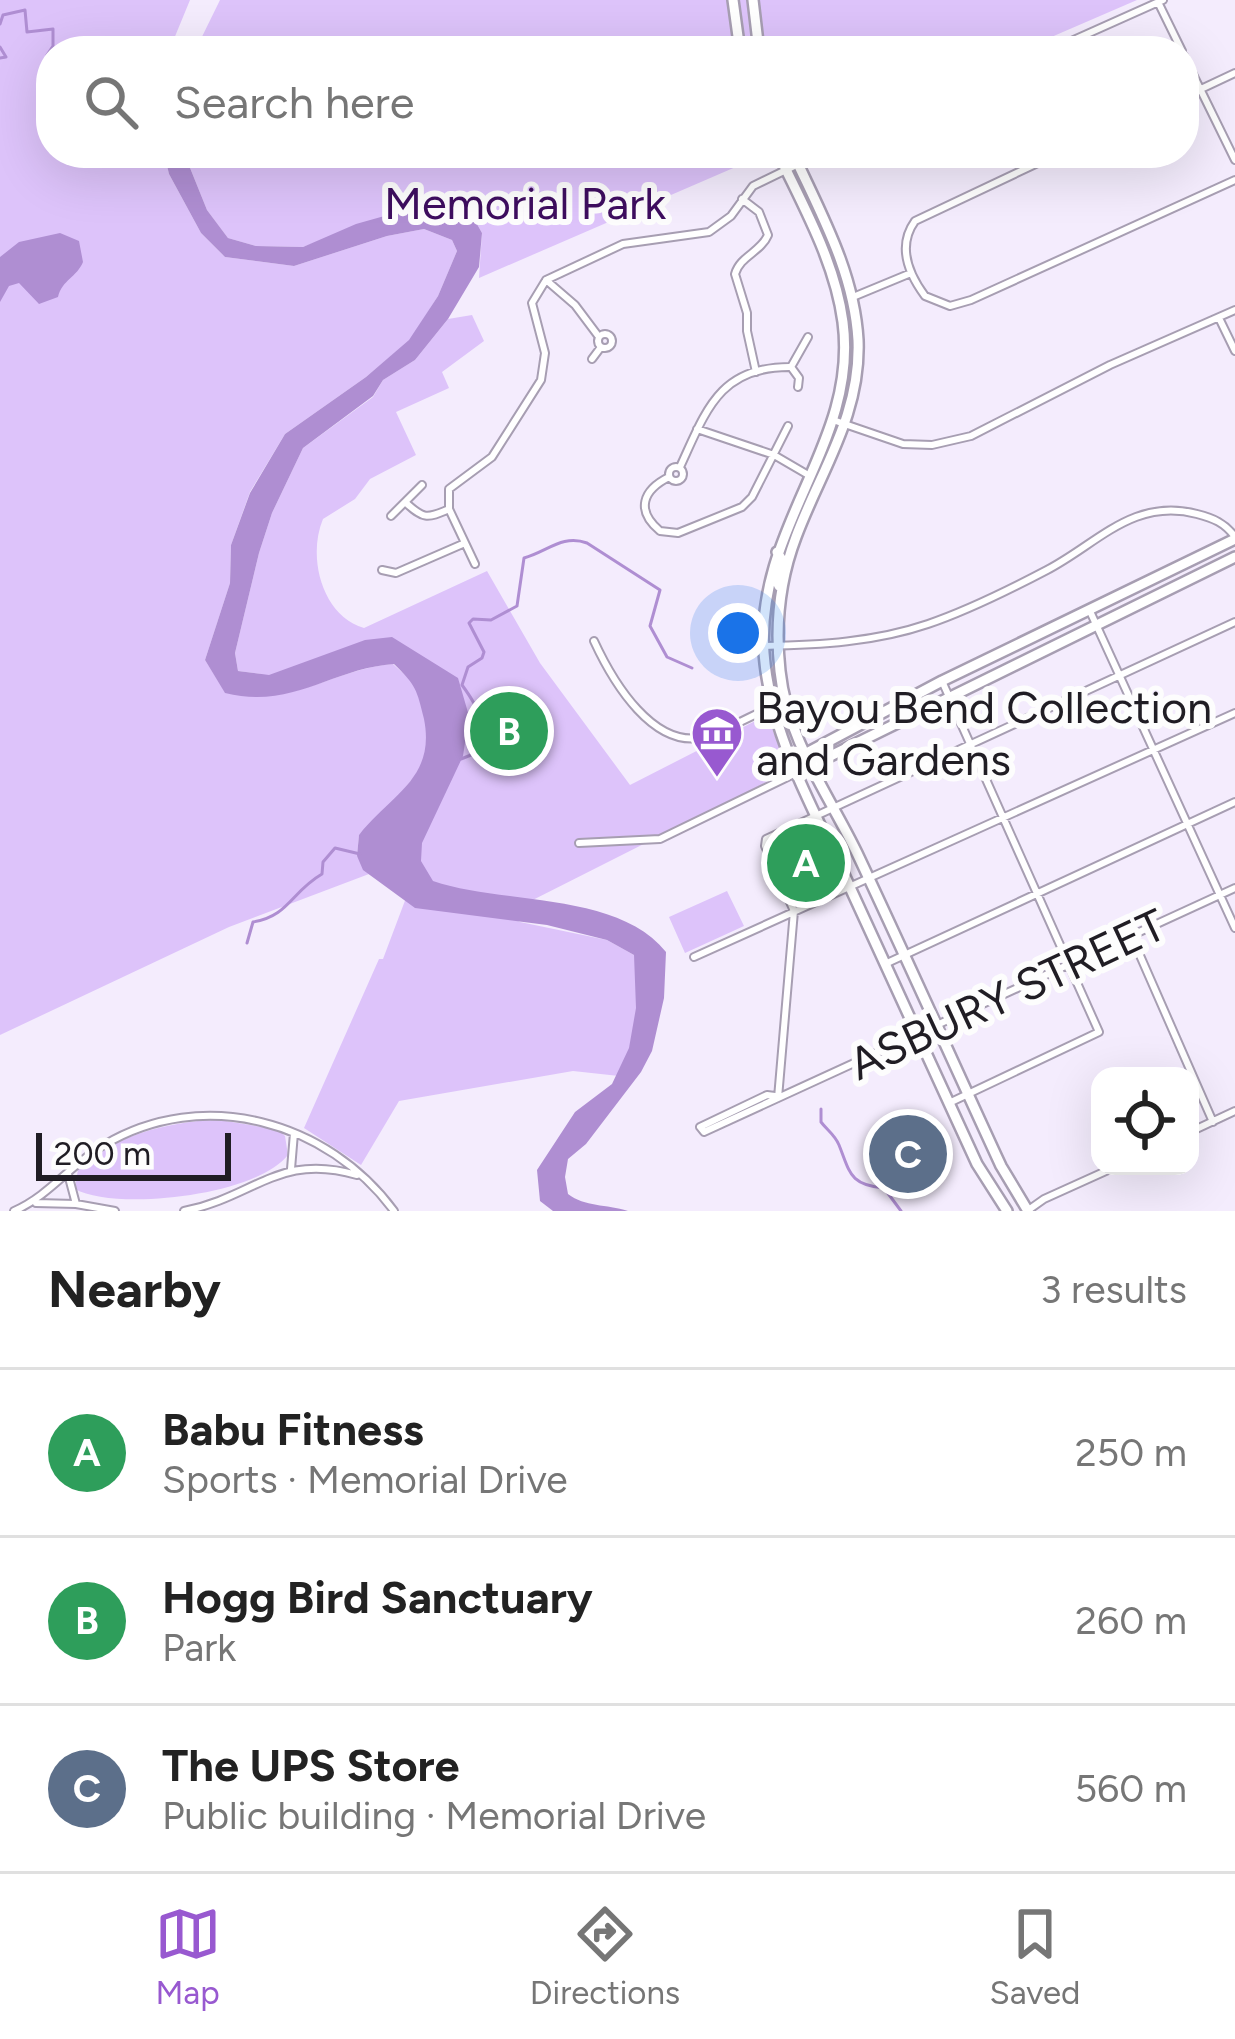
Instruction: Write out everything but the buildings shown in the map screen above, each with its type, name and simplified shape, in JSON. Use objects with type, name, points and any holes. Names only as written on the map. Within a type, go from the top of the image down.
[{"type":"main road","points":[[733,0],[738,36]]},
{"type":"main road","points":[[753,0],[757,36]]},
{"type":"main road","points":[[801,168],[837,248],[853,298],[857,375],[847,425],[794,541],[781,592],[778,646],[786,703],[809,765],[869,880],[1006,1177],[1028,1211]]},
{"type":"main road","points":[[786,170],[832,268],[843,324],[844,374],[833,420],[777,551],[765,612],[764,646],[773,706],[816,815],[976,1164],[1007,1211]]},
{"type":"main road","points":[[832,268],[844,294],[853,298]]},
{"type":"main road","points":[[844,374],[857,375]]},
{"type":"main road","points":[[810,476],[822,481]]},
{"type":"main road","points":[[798,772],[803,752],[1235,538]]},
{"type":"main road","points":[[777,551],[782,560],[776,580],[781,592]]},
{"type":"main road","points":[[798,772],[1235,557]]},
{"type":"main road","points":[[877,715],[884,728]]},
{"type":"street","points":[[1082,36],[1160,1],[1175,36]]},
{"type":"street","points":[[1235,73],[1200,89],[1235,160]]},
{"type":"street","points":[[1027,168],[915,221],[905,242],[911,273],[925,296],[939,304],[957,305],[1235,180]]},
{"type":"street","points":[[475,564],[449,509],[451,485],[492,457],[541,380],[546,360],[532,303],[546,280],[623,244],[710,232],[731,216],[754,186],[786,170]]},
{"type":"street","points":[[742,200],[759,212],[768,235],[758,250],[740,262],[735,274],[748,313],[756,372]]},
{"type":"street","points":[[853,298],[911,273]]},
{"type":"street","points":[[546,280],[575,305],[600,342],[592,359]]},
{"type":"street","points":[[833,420],[878,437],[919,445],[971,436],[1110,365],[1235,310]]},
{"type":"street","points":[[1219,318],[1235,351]]},
{"type":"street","points":[[791,367],[808,337]]},
{"type":"street","points":[[788,426],[742,507],[669,534],[652,526],[644,501],[650,488],[669,477],[671,468],[680,467],[720,391],[756,372],[791,367]]},
{"type":"street","points":[[791,367],[799,377],[798,387]]},
{"type":"street","points":[[697,429],[773,455],[810,476]]},
{"type":"street","points":[[391,516],[422,485]]},
{"type":"street","points":[[405,502],[421,517],[449,509]]},
{"type":"street","points":[[764,646],[867,640],[924,626],[1047,570],[1107,529],[1142,514],[1172,509],[1190,512],[1225,524],[1235,538]]},
{"type":"street","points":[[382,570],[396,573],[465,543]]},
{"type":"street","points":[[1089,609],[1235,928]]},
{"type":"street","points":[[778,1098],[794,911],[765,841],[1235,622]]},
{"type":"street","points":[[594,641],[628,700],[659,726],[680,736],[706,736],[786,703]]},
{"type":"street","points":[[942,681],[1099,1032],[949,1103]]},
{"type":"street","points":[[694,957],[1235,712]]},
{"type":"street","points":[[580,843],[660,839],[798,772]]},
{"type":"street","points":[[885,964],[1235,802]]},
{"type":"street","name":"ASBURY STREET","points":[[731,1116],[767,1095],[778,1098],[1235,888]]},
{"type":"street","points":[[1131,935],[1213,1122]]},
{"type":"street","points":[[1199,1128],[1235,1111]]},
{"type":"street","points":[[14,1211],[32,1203],[112,1140],[183,1118],[249,1118],[331,1150],[375,1186],[394,1211]]},
{"type":"street","points":[[291,1169],[294,1132]]},
{"type":"street","points":[[184,1211],[240,1194],[291,1169],[318,1167],[361,1176]]},
{"type":"street","points":[[68,1174],[76,1204]]},
{"type":"street","points":[[1028,1211],[1099,1175]]},
{"type":"street","points":[[32,1203],[115,1211]]},
{"type":"green space","points":[[0,0],[190,0],[175,36],[36,36],[36,168],[168,168],[201,233],[225,257],[294,266],[424,229],[452,240],[457,251],[438,296],[410,340],[285,434],[250,492],[231,545],[230,583],[205,660],[225,692],[270,696],[393,664],[416,685],[428,731],[422,683],[390,659],[358,657],[288,679],[239,684],[261,674],[238,671],[235,653],[272,513],[303,448],[373,397],[383,380],[415,360],[448,319],[472,315],[484,341],[442,372],[449,388],[396,412],[416,455],[370,479],[355,499],[323,519],[318,567],[328,598],[364,628],[487,571],[540,663],[630,785],[767,715],[788,771],[505,914],[520,922],[607,940],[634,955],[636,1017],[619,1076],[573,1071],[399,1101],[361,1165],[304,1128],[379,959],[383,959],[406,898],[381,877],[370,859],[369,843],[423,766],[359,835],[357,856],[369,874],[229,927],[0,1035]]},
{"type":"green space","name":"Memorial Park","points":[[220,0],[1137,0],[1054,36],[202,36]]},
{"type":"green space","name":"Memorial Park","points":[[190,168],[733,168],[479,278],[482,233],[469,210],[427,204],[411,207],[303,247],[256,246],[228,238],[207,210]]},
{"type":"green space","points":[[727,891],[744,926],[685,953],[669,917]]},
{"type":"green space","points":[[214,1119],[279,1130],[285,1136],[288,1155],[246,1181],[183,1196],[120,1199],[75,1189],[78,1169],[108,1147],[159,1128]]},
{"type":"shaded area","points":[[168,168],[190,168],[207,210],[228,238],[256,246],[303,247],[356,224],[427,204],[469,210],[482,233],[479,267],[448,319],[415,360],[383,380],[373,396],[303,448],[272,513],[235,653],[238,671],[269,675],[365,640],[392,637],[458,678],[469,716],[463,756],[422,843],[421,861],[433,881],[589,909],[645,932],[666,952],[664,998],[652,1051],[586,1144],[568,1159],[565,1177],[568,1194],[575,1198],[628,1211],[553,1211],[540,1201],[537,1170],[575,1112],[612,1084],[629,1048],[636,1008],[634,955],[607,940],[547,925],[415,908],[363,870],[357,856],[359,835],[417,772],[426,740],[417,694],[394,664],[292,692],[249,697],[225,693],[205,660],[230,583],[231,545],[250,493],[285,434],[409,340],[438,296],[457,251],[452,240],[424,229],[294,266],[225,257],[201,233]]},
{"type":"shaded area","points":[[60,233],[79,241],[83,262],[58,297],[39,304],[19,283],[9,286],[0,302],[0,257],[19,242]]},
{"type":"waterway","points":[[0,24],[3,15],[25,10],[27,32],[53,29],[53,36]]},
{"type":"waterway","points":[[0,47],[6,57],[0,58]]},
{"type":"waterway","points":[[461,759],[476,753],[481,724],[462,685],[468,667],[484,652],[469,623],[491,620],[517,606],[524,558],[555,545],[587,543],[660,590],[650,626],[667,657],[692,668]]},
{"type":"waterway","points":[[247,943],[253,922],[275,914],[322,874],[323,862],[335,848],[360,854]]},
{"type":"waterway","points":[[821,1109],[821,1122],[837,1141],[852,1176],[884,1188],[901,1211]]},
{"type":"place","name":"Hogg Bird Sanctuary","points":[[509,731]]},
{"type":"place","name":"Bayou Bend Collection and Gardens","points":[[717,779]]},
{"type":"place","name":"Babu Fitness","points":[[806,863]]},
{"type":"place","name":"The UPS Store","points":[[908,1154]]}]
